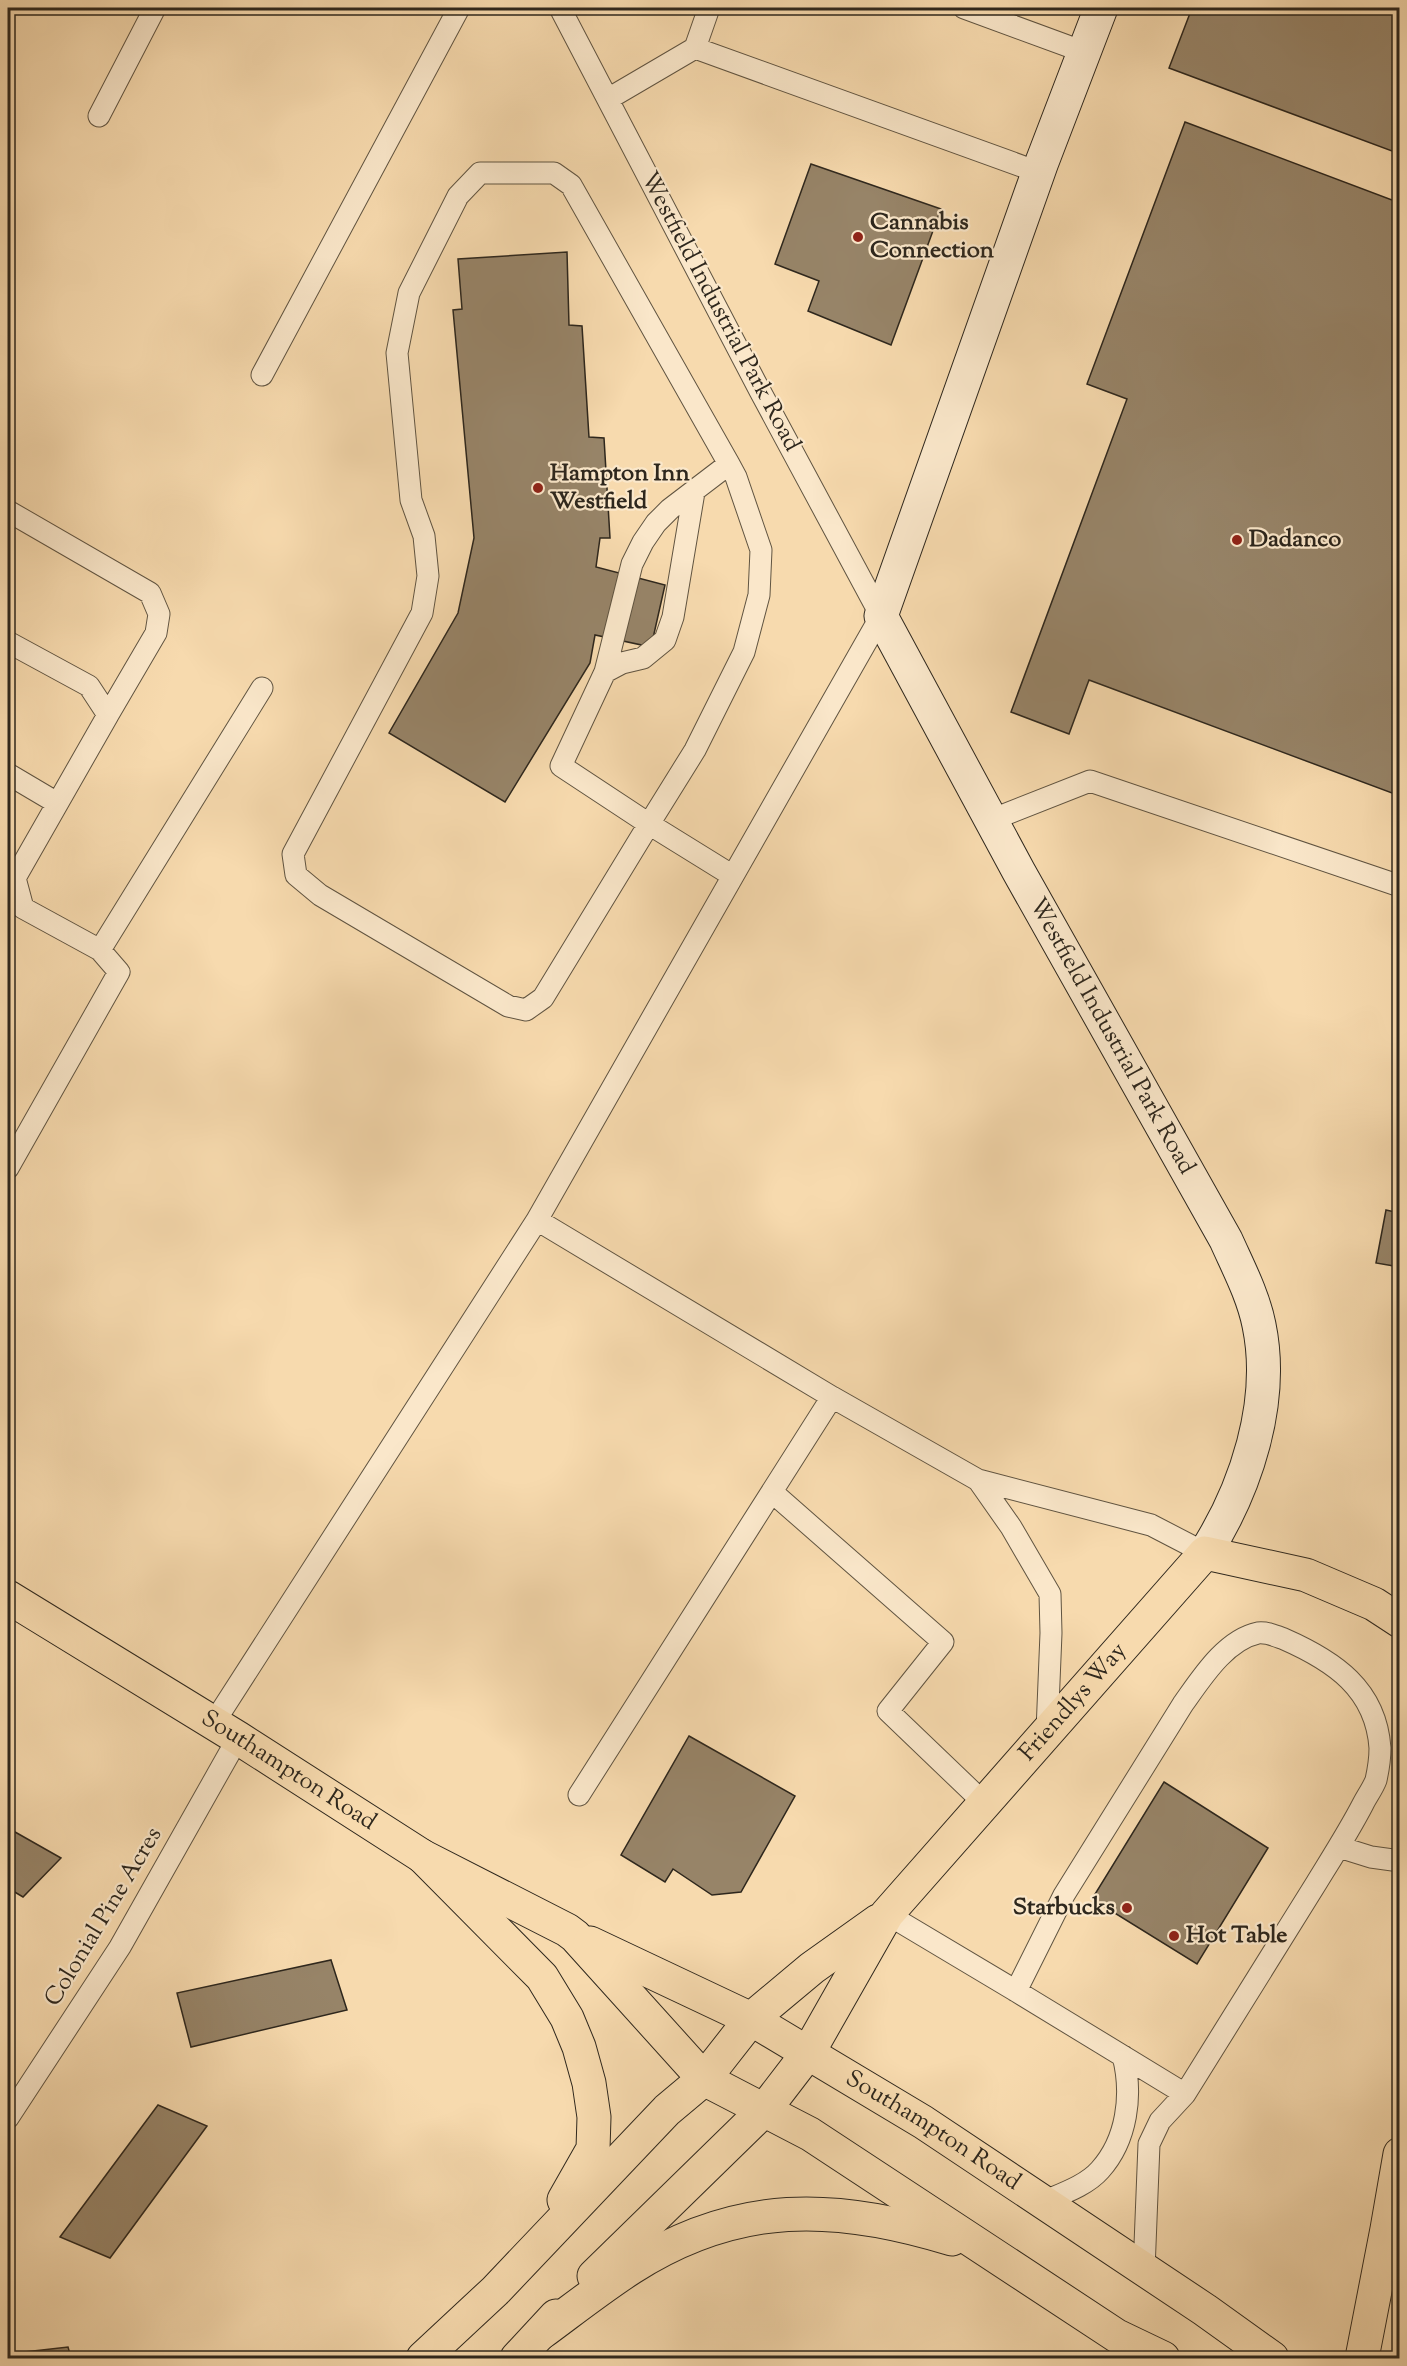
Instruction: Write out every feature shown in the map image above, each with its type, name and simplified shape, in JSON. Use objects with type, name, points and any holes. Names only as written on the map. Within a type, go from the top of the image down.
[{"type":"main road","points":[[1204,1553],[1306,1575],[1374,1604],[1400,1621]]},
{"type":"main road","name":"Friendlys Way","points":[[541,2333],[590,2280],[765,2109],[808,2054],[886,1914],[1204,1553]]},
{"type":"main road","name":"Southampton Road","points":[[8,1597],[422,1856],[575,1936],[751,2019],[910,2114],[1205,2310],[1272,2358]]},
{"type":"main road","points":[[422,1856],[542,1977],[567,2018],[590,2083],[594,2117],[593,2149],[534,2250],[495,2291],[423,2358]]},
{"type":"main road","name":"Friendlys Way","points":[[534,2250],[667,2110],[704,2079],[751,2019],[812,1968],[886,1914]]},
{"type":"main road","name":"Southampton Road","points":[[575,1936],[704,2079],[810,2134],[986,2250],[1124,2350],[1163,2358]]},
{"type":"main road","points":[[1362,2358],[1400,2154]]},
{"type":"main road","points":[[517,2358],[541,2333],[631,2268],[678,2242],[744,2219],[792,2214],[857,2216],[914,2227],[986,2250]]},
{"type":"street","points":[[881,616],[1038,172],[1101,8]]},
{"type":"street","name":"Westfield Industrial Park Road","points":[[881,616],[991,820],[1226,1239],[1251,1296],[1259,1326],[1263,1366],[1256,1431],[1243,1479]]},
{"type":"street","name":"Friendlys Way","points":[[1204,1553],[1220,1529],[1243,1479]]},
{"type":"lane","points":[[99,116],[155,8]]},
{"type":"lane","points":[[262,375],[459,8]]},
{"type":"lane","name":"Westfield Industrial Park Road","points":[[560,8],[881,616]]},
{"type":"lane","points":[[608,99],[695,48],[709,8]]},
{"type":"lane","points":[[964,8],[1084,52]]},
{"type":"lane","points":[[695,48],[1038,172]]},
{"type":"lane","points":[[480,173],[554,173],[571,185],[736,477],[761,550],[759,595],[744,652],[695,750],[649,824],[543,998],[526,1010],[508,1006],[320,895],[296,875],[293,854],[422,613],[428,576],[424,536],[411,500],[397,352],[409,294],[458,196],[480,173]]},
{"type":"lane","points":[[729,464],[670,509],[656,523],[643,542],[632,564],[605,672],[561,766],[733,876]]},
{"type":"lane","points":[[605,672],[622,663],[643,658],[665,640],[673,617],[694,492]]},
{"type":"lane","points":[[8,510],[150,593],[159,614],[156,633],[11,886],[23,908],[100,950],[119,972],[8,1168]]},
{"type":"lane","name":"Colonial Pine Acres","points":[[8,2118],[120,1947],[225,1731],[537,1220],[881,616]]},
{"type":"lane","points":[[8,642],[88,686],[108,716]]},
{"type":"lane","points":[[100,950],[262,688]]},
{"type":"lane","points":[[8,774],[57,803]]},
{"type":"lane","points":[[991,820],[1090,781],[1400,886]]},
{"type":"lane","points":[[537,1220],[832,1397],[978,1480],[1150,1525],[1204,1553]]},
{"type":"lane","points":[[579,1795],[832,1397]]},
{"type":"lane","points":[[978,1480],[1011,1527],[1050,1594],[1051,1634],[1047,1731]]},
{"type":"lane","points":[[772,1492],[943,1642],[888,1711],[984,1803]]},
{"type":"lane","points":[[1016,1991],[1064,1895],[1183,1704],[1223,1654],[1238,1642],[1257,1634],[1275,1636],[1297,1645],[1338,1669],[1365,1697],[1372,1710],[1380,1751],[1376,1780],[1339,1847],[1185,2094],[1160,2121],[1149,2144],[1144,2270]]},
{"type":"lane","points":[[1339,1847],[1371,1857],[1400,1861]]},
{"type":"lane","points":[[886,1914],[1185,2094]]},
{"type":"lane","points":[[1043,2202],[1069,2190],[1099,2171],[1119,2141],[1125,2122],[1127,2103],[1127,2071],[1123,2056]]},
{"type":"building","points":[[1192,8],[1400,8],[1400,154],[1169,68]]},
{"type":"building","name":"Dadanco","points":[[1185,122],[1400,203],[1400,796],[1089,680],[1069,734],[1011,712],[1127,399],[1087,384]]},
{"type":"building","name":"Cannabis Connection","points":[[811,164],[941,209],[891,345],[808,311],[819,281],[775,264]]},
{"type":"building","name":"Hampton Inn Westfield","points":[[567,252],[569,325],[582,326],[589,437],[604,438],[610,538],[600,538],[596,567],[665,585],[651,647],[595,635],[590,663],[505,802],[389,733],[458,613],[474,538],[453,310],[462,309],[458,259]]},
{"type":"building","points":[[1386,1210],[1400,1213],[1400,1267],[1376,1263]]},
{"type":"building","points":[[689,1736],[795,1796],[741,1892],[712,1895],[673,1869],[665,1882],[621,1855]]},
{"type":"building","points":[[1164,1782],[1268,1848],[1197,1964],[1092,1899]]},
{"type":"building","points":[[8,1828],[61,1858],[23,1897],[8,1888]]},
{"type":"building","points":[[331,1960],[347,2010],[191,2047],[177,1993]]},
{"type":"building","points":[[158,2105],[207,2126],[110,2258],[60,2237]]},
{"type":"building","points":[[68,2347],[71,2358],[27,2358],[25,2352]]},
{"type":"place","name":"Cannabis Connection","points":[[858,237]]},
{"type":"place","name":"Hampton Inn Westfield","points":[[538,488]]},
{"type":"place","name":"Dadanco","points":[[1237,540]]},
{"type":"place","name":"Starbucks","points":[[1127,1908]]},
{"type":"place","name":"Hot Table","points":[[1174,1936]]}]
